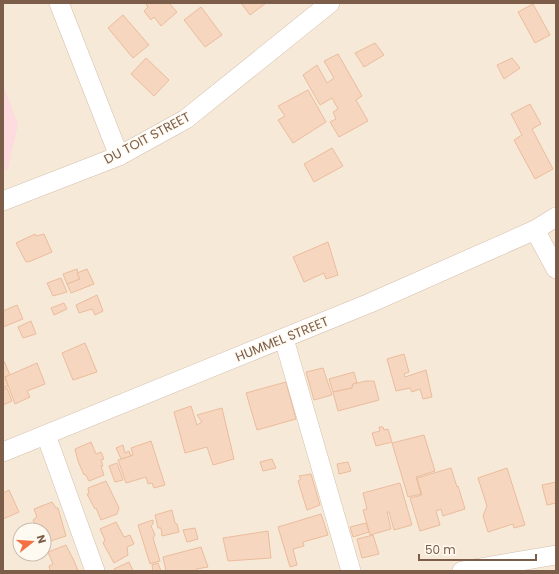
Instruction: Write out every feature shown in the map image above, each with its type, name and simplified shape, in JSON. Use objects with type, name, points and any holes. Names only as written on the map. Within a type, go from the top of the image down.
[{"type":"street","points":[[59,3],[119,156]]},
{"type":"street","name":"DU TOIT STREET","points":[[3,200],[119,156],[186,119],[330,3]]},
{"type":"street","name":"HUMMEL STREET","points":[[3,452],[370,303],[535,230],[556,217]]},
{"type":"street","points":[[535,230],[556,269]]},
{"type":"street","points":[[284,339],[351,571]]},
{"type":"street","points":[[46,435],[95,571]]},
{"type":"street","points":[[462,571],[556,555]]},
{"type":"shaded area","points":[[3,3],[556,3],[556,571],[3,571]]},
{"type":"shaded area","points":[[3,85],[18,124],[8,169],[3,171]]},
{"type":"building","points":[[145,3],[169,3],[177,12],[161,26],[154,17],[151,20],[144,11],[148,7]]},
{"type":"building","points":[[241,3],[266,3],[250,15]]},
{"type":"building","points":[[533,4],[550,35],[535,43],[518,12]]},
{"type":"building","points":[[201,7],[222,35],[205,47],[184,20]]},
{"type":"building","points":[[123,15],[149,45],[133,58],[108,28]]},
{"type":"building","points":[[375,43],[384,55],[364,67],[355,53]]},
{"type":"building","points":[[338,54],[362,96],[356,100],[368,121],[339,137],[330,122],[336,119],[333,112],[338,109],[332,98],[320,105],[303,75],[317,65],[327,83],[334,78],[324,61]]},
{"type":"building","points":[[146,58],[169,80],[154,96],[131,74]]},
{"type":"building","points":[[512,58],[520,68],[504,79],[497,65]]},
{"type":"building","points":[[308,90],[326,122],[293,143],[278,120],[285,116],[278,106]]},
{"type":"building","points":[[530,104],[541,124],[532,129],[553,169],[535,179],[514,140],[522,135],[511,114]]},
{"type":"building","points":[[332,148],[343,166],[314,182],[304,164]]},
{"type":"building","points":[[35,234],[36,236],[44,234],[52,252],[26,262],[16,243]]},
{"type":"building","points":[[328,242],[338,275],[326,279],[324,273],[304,282],[293,257]]},
{"type":"building","points":[[77,269],[80,279],[67,284],[63,274]]},
{"type":"building","points":[[87,269],[94,284],[71,293],[67,284],[80,279],[77,273]]},
{"type":"building","points":[[61,278],[67,292],[53,296],[47,283]]},
{"type":"building","points":[[97,295],[103,311],[95,315],[92,309],[79,313],[76,305]]},
{"type":"building","points":[[64,303],[67,309],[54,315],[51,308]]},
{"type":"building","points":[[17,305],[23,319],[3,327],[3,311]]},
{"type":"building","points":[[31,321],[36,334],[23,338],[18,327]]},
{"type":"building","points":[[85,343],[97,372],[73,380],[62,353]]},
{"type":"building","points":[[404,354],[409,372],[404,374],[405,377],[426,370],[432,397],[423,399],[420,389],[412,392],[410,388],[396,391],[387,359]]},
{"type":"building","points":[[4,361],[10,375],[5,377],[8,386],[3,388],[3,362]]},
{"type":"building","points":[[37,363],[45,384],[27,391],[30,397],[15,404],[5,377]]},
{"type":"building","points":[[323,368],[332,395],[314,400],[306,372]]},
{"type":"building","points":[[354,372],[357,383],[353,384],[352,388],[333,392],[329,379]]},
{"type":"building","points":[[374,381],[379,400],[338,411],[333,392],[352,388],[353,384]]},
{"type":"building","points":[[286,382],[296,419],[257,430],[246,393]]},
{"type":"building","points":[[7,388],[12,401],[3,405],[3,390]]},
{"type":"building","points":[[191,406],[197,425],[202,422],[197,415],[222,408],[234,459],[213,465],[207,447],[185,453],[174,412]]},
{"type":"building","points":[[379,427],[383,427],[384,430],[388,429],[392,442],[376,446],[372,433],[380,431]]},
{"type":"building","points":[[424,435],[435,471],[416,477],[421,494],[408,497],[392,443]]},
{"type":"building","points":[[151,441],[165,485],[154,488],[152,483],[148,484],[146,477],[126,483],[118,460],[133,455],[131,448]]},
{"type":"building","points":[[91,442],[96,454],[101,452],[104,459],[101,460],[103,466],[101,466],[104,475],[89,481],[85,474],[84,475],[75,449]]},
{"type":"building","points":[[123,445],[125,453],[129,451],[131,456],[121,459],[116,448]]},
{"type":"building","points":[[272,459],[276,468],[263,471],[260,462]]},
{"type":"building","points":[[348,462],[351,471],[339,474],[337,464]]},
{"type":"building","points":[[117,463],[123,480],[115,482],[109,466]]},
{"type":"building","points":[[451,468],[465,509],[443,516],[441,509],[436,511],[440,525],[420,531],[410,498],[422,495],[417,478]]},
{"type":"building","points":[[507,468],[525,525],[514,528],[513,524],[488,532],[483,516],[487,506],[478,478]]},
{"type":"building","points":[[311,474],[320,505],[307,510],[298,481],[301,479],[299,476]]},
{"type":"building","points":[[106,481],[119,508],[117,514],[101,520],[96,508],[95,509],[87,494],[89,494],[88,488]]},
{"type":"building","points":[[556,482],[556,503],[547,505],[542,485]]},
{"type":"building","points":[[400,483],[412,525],[394,530],[389,512],[387,512],[391,529],[370,535],[363,510],[367,509],[363,493]]},
{"type":"building","points":[[9,490],[19,512],[3,519],[3,493]]},
{"type":"building","points":[[52,502],[56,508],[58,508],[66,536],[52,541],[52,522],[34,522],[33,520],[37,517],[34,509]]},
{"type":"building","points":[[172,510],[179,532],[162,536],[161,528],[158,528],[155,515]]},
{"type":"building","points":[[321,514],[328,535],[303,542],[304,546],[293,549],[297,565],[290,567],[278,527]]},
{"type":"building","points":[[153,520],[153,524],[151,526],[155,535],[153,538],[160,561],[150,564],[138,525]]},
{"type":"building","points":[[116,522],[124,537],[130,535],[134,544],[127,547],[128,555],[114,563],[103,543],[105,540],[100,529]]},
{"type":"building","points":[[366,523],[369,532],[353,537],[350,527]]},
{"type":"building","points":[[195,528],[198,539],[187,542],[183,530]]},
{"type":"building","points":[[268,531],[271,558],[228,561],[223,538]]},
{"type":"building","points":[[373,535],[379,554],[362,558],[357,539]]},
{"type":"building","points":[[66,545],[78,571],[50,571],[49,566],[53,564],[52,550]]},
{"type":"building","points":[[201,547],[208,567],[196,569],[196,571],[166,571],[163,557]]},
{"type":"building","points":[[129,562],[133,571],[115,571],[114,569]]},
{"type":"building","points":[[158,563],[161,571],[153,571],[152,565]]}]
